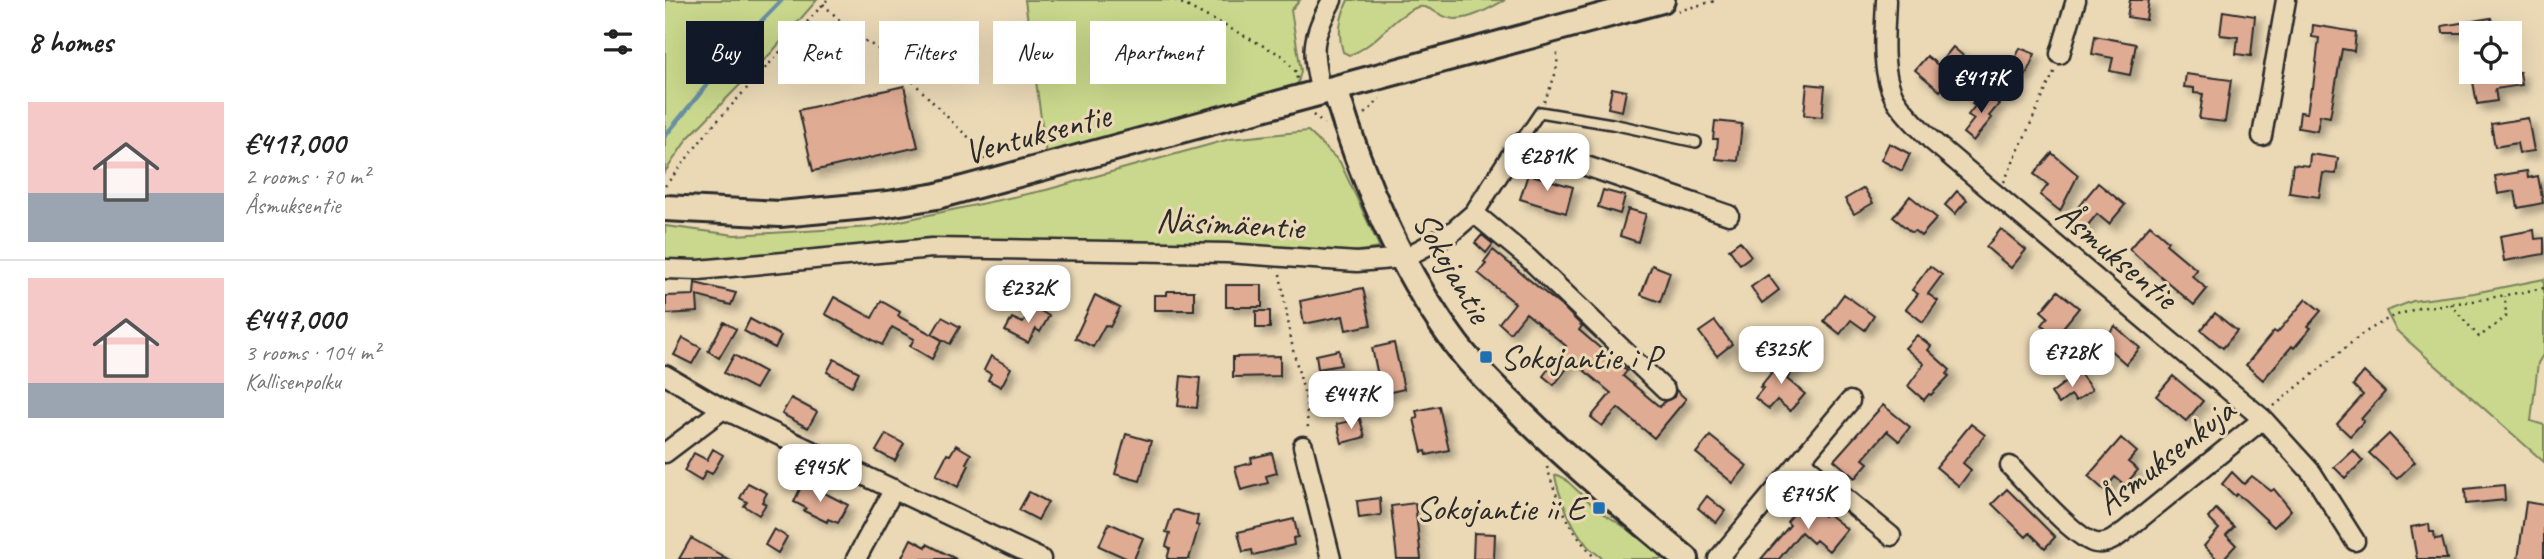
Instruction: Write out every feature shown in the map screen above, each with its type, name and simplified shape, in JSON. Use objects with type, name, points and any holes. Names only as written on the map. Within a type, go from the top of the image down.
[{"type":"main road","name":"Ventuksentie","points":[[665,208],[735,213],[825,211],[937,195],[1662,0]]},
{"type":"main road","name":"Sokojantie","points":[[1319,94],[1353,147],[1404,258],[1439,320],[1485,378],[1585,475],[1686,559]]},
{"type":"street","points":[[1319,94],[1314,45],[1318,28],[1332,0]]},
{"type":"street","name":"Åsmuksentie","points":[[1886,0],[1885,65],[1895,98],[1930,139],[2263,419],[2312,473],[2355,541]]},
{"type":"street","points":[[2060,54],[2076,0]]},
{"type":"street","points":[[2262,136],[2286,0]]},
{"type":"street","points":[[1519,143],[1730,215]]},
{"type":"street","name":"Näsimäentie","points":[[665,270],[699,270],[932,248],[1227,253],[1357,262],[1404,258],[1451,233],[1474,213],[1519,143]]},
{"type":"street","points":[[1474,213],[1528,258],[1665,390]]},
{"type":"street","points":[[665,375],[723,409],[1041,559]]},
{"type":"street","points":[[1718,559],[1850,401]]},
{"type":"street","points":[[665,453],[723,409]]},
{"type":"street","name":"Åsmuksenkuja","points":[[2010,466],[2073,530],[2088,541],[2099,544],[2111,541],[2126,530],[2263,419]]},
{"type":"street","points":[[1303,446],[1331,559]]},
{"type":"street","points":[[1800,461],[1891,536]]},
{"type":"street","points":[[856,559],[894,489]]},
{"type":"lane","points":[[1519,143],[1541,112],[1696,142]]},
{"type":"path","points":[[665,186],[710,129],[827,0]]},
{"type":"path","points":[[1175,0],[1283,56],[1319,94]]},
{"type":"path","points":[[823,4],[853,33],[886,54],[973,141],[984,158],[990,182]]},
{"type":"path","points":[[1541,112],[1557,69],[1559,58],[1555,44]]},
{"type":"path","points":[[1998,196],[2060,54]]},
{"type":"path","points":[[1279,257],[1280,279],[1293,350],[1306,399],[1308,438],[1303,446]]},
{"type":"path","points":[[2263,419],[2269,410],[2362,334],[2391,317],[2419,308],[2544,288]]},
{"type":"path","points":[[2450,304],[2479,337],[2506,317],[2505,296]]},
{"type":"green space","points":[[665,0],[817,0],[799,21],[778,21],[778,45],[764,60],[764,21],[686,21],[686,84],[741,84],[688,138],[665,172]]},
{"type":"green space","points":[[1025,0],[1300,0],[1291,10],[1301,71],[1298,83],[1288,89],[1046,155],[1036,84],[1076,84],[1076,21],[1028,21]]},
{"type":"green space","points":[[1348,0],[1505,0],[1461,19],[1449,18],[1425,7],[1415,8],[1367,46],[1349,55],[1343,52],[1340,32],[1341,19]]},
{"type":"green space","points":[[1308,131],[1340,162],[1380,248],[1321,253],[1226,243],[1096,242],[698,264],[665,263],[665,226],[735,235],[872,227],[1046,190],[1230,139]]},
{"type":"green space","points":[[2544,279],[2544,353],[2538,363],[2531,421],[2544,425],[2544,462],[2396,330],[2386,311],[2413,301],[2474,293]]},
{"type":"green space","points":[[1558,475],[1597,509],[1629,530],[1664,559],[1603,559],[1588,546],[1571,521],[1557,484],[1555,476]]},
{"type":"building","points":[[2130,0],[2149,0],[2146,20],[2127,17]]},
{"type":"building","points":[[2223,11],[2255,16],[2251,56],[2236,54],[2238,37],[2220,35]]},
{"type":"building","points":[[2459,23],[2459,33],[2443,33],[2442,26]]},
{"type":"building","points":[[2313,25],[2356,32],[2354,51],[2342,49],[2330,117],[2320,115],[2317,131],[2298,128],[2300,112],[2307,113],[2313,88],[2319,38],[2312,37]]},
{"type":"building","points":[[2095,36],[2136,44],[2130,75],[2110,71],[2113,58],[2092,54]]},
{"type":"building","points":[[1953,47],[1967,59],[1940,91],[1915,70],[1927,56],[1938,65]]},
{"type":"building","points":[[2020,48],[2035,54],[2026,75],[2010,69]]},
{"type":"building","points":[[2186,74],[2231,80],[2225,122],[2199,119],[2203,94],[2194,93],[2194,88],[2184,87]]},
{"type":"building","points":[[1807,84],[1825,86],[1822,117],[1804,115]]},
{"type":"building","points":[[2473,84],[2522,84],[2495,89],[2497,101],[2477,104]]},
{"type":"building","points":[[904,86],[918,147],[813,171],[799,110]]},
{"type":"building","points":[[1612,88],[1626,91],[1622,111],[1608,108]]},
{"type":"building","points":[[1983,91],[1999,104],[1989,116],[1992,118],[1973,141],[1963,133],[1974,119],[1968,115],[1975,106],[1972,104]]},
{"type":"building","points":[[2528,118],[2534,151],[2519,153],[2517,143],[2495,147],[2491,124]]},
{"type":"building","points":[[1715,121],[1742,124],[1738,161],[1716,159],[1718,139],[1713,139]]},
{"type":"building","points":[[1889,143],[1910,154],[1902,171],[1881,160]]},
{"type":"building","points":[[2052,153],[2078,175],[2060,211],[2040,195],[2048,185],[2034,174]]},
{"type":"building","points":[[2310,154],[2338,158],[2336,174],[2323,173],[2319,197],[2289,193],[2293,164],[2309,166]]},
{"type":"building","points":[[2527,171],[2528,178],[2538,176],[2543,203],[2518,208],[2515,191],[2498,194],[2495,176]]},
{"type":"building","points":[[1528,174],[1573,187],[1566,213],[1520,199]]},
{"type":"building","points":[[2098,183],[2125,205],[2109,224],[2097,214],[2083,231],[2068,219]]},
{"type":"building","points":[[1864,188],[1873,203],[1854,214],[1845,199]]},
{"type":"building","points":[[1603,190],[1625,196],[1620,214],[1598,207]]},
{"type":"building","points":[[1957,191],[1967,200],[1955,214],[1945,205]]},
{"type":"building","points":[[1910,196],[1937,218],[1921,236],[1915,231],[1911,232],[1893,217]]},
{"type":"building","points":[[1628,209],[1646,214],[1638,242],[1620,236]]},
{"type":"building","points":[[2150,225],[2168,241],[2166,244],[2197,270],[2192,276],[2207,289],[2194,305],[2129,249]]},
{"type":"building","points":[[2001,229],[2026,250],[2011,268],[1986,247]]},
{"type":"building","points":[[2534,230],[2535,239],[2544,238],[2544,254],[2504,261],[2500,236]]},
{"type":"building","points":[[1482,235],[1493,244],[1486,253],[1475,243]]},
{"type":"building","points":[[1740,241],[1751,256],[1740,264],[1729,249]]},
{"type":"building","points":[[1493,250],[1566,310],[1582,326],[1579,330],[1627,371],[1623,376],[1660,407],[1674,397],[1676,390],[1686,399],[1654,438],[1618,408],[1602,426],[1591,417],[1611,393],[1573,361],[1554,385],[1543,376],[1566,346],[1526,313],[1510,333],[1499,323],[1515,303],[1478,273]]},
{"type":"building","points":[[1652,265],[1670,272],[1660,302],[1641,295]]},
{"type":"building","points":[[1930,266],[1942,275],[1928,294],[1938,301],[1923,322],[1906,309],[1918,294],[1912,290]]},
{"type":"building","points":[[1768,275],[1779,290],[1762,303],[1751,287]]},
{"type":"building","points":[[695,283],[736,293],[731,305],[697,296],[698,312],[666,314],[666,296],[694,295]]},
{"type":"building","points":[[1226,285],[1262,285],[1262,307],[1226,307]]},
{"type":"building","points":[[1363,288],[1371,325],[1346,330],[1343,316],[1304,324],[1300,301]]},
{"type":"building","points":[[1167,291],[1194,291],[1194,310],[1154,310],[1154,295],[1167,295]]},
{"type":"building","points":[[2058,291],[2079,308],[2056,336],[2042,325],[2048,317],[2041,311]]},
{"type":"building","points":[[1844,294],[1874,316],[1865,330],[1851,320],[1840,334],[1824,321]]},
{"type":"building","points":[[1095,295],[1120,308],[1110,327],[1105,325],[1093,347],[1075,338]]},
{"type":"building","points":[[834,297],[872,318],[881,301],[900,312],[898,316],[942,340],[932,359],[910,346],[914,339],[892,327],[882,345],[825,314]]},
{"type":"building","points":[[2306,299],[2321,311],[2308,326],[2311,328],[2263,380],[2246,365],[2274,331],[2277,333]]},
{"type":"building","points":[[1032,306],[1049,316],[1040,332],[1036,329],[1028,343],[1005,331],[1012,318],[1023,323]]},
{"type":"building","points":[[1256,311],[1270,311],[1270,328],[1256,328]]},
{"type":"building","points":[[2215,313],[2237,331],[2223,348],[2201,330]]},
{"type":"building","points":[[942,317],[960,327],[950,344],[932,334]]},
{"type":"building","points":[[750,319],[781,336],[775,348],[744,331]]},
{"type":"building","points":[[1715,321],[1732,344],[1717,356],[1699,332]]},
{"type":"building","points":[[724,322],[736,329],[719,358],[708,351]]},
{"type":"building","points":[[2115,326],[2140,348],[2126,364],[2101,342]]},
{"type":"building","points":[[1917,335],[1931,346],[1928,350],[1950,370],[1947,374],[1949,376],[1924,400],[1908,386],[1924,364],[1905,348]]},
{"type":"building","points":[[683,338],[701,348],[692,364],[674,355]]},
{"type":"building","points":[[1394,343],[1404,389],[1382,394],[1372,348]]},
{"type":"building","points":[[1339,350],[1341,365],[1318,369],[1316,355]]},
{"type":"building","points":[[1788,352],[1800,362],[1787,379],[1805,394],[1790,411],[1777,400],[1769,409],[1755,398],[1763,388],[1760,387]]},
{"type":"building","points":[[734,355],[765,372],[755,389],[724,373]]},
{"type":"building","points":[[991,356],[1011,368],[1001,387],[988,380],[991,374],[984,370]]},
{"type":"building","points":[[1280,356],[1280,376],[1233,377],[1233,357]]},
{"type":"building","points":[[834,359],[859,372],[852,386],[827,372]]},
{"type":"building","points":[[2079,372],[2092,390],[2076,401],[2071,395],[2059,404],[2051,393]]},
{"type":"building","points":[[2364,372],[2385,392],[2350,436],[2337,424],[2363,395],[2353,385]]},
{"type":"building","points":[[1181,376],[1200,378],[1197,408],[1178,406]]},
{"type":"building","points":[[2173,376],[2203,401],[2186,421],[2156,396]]},
{"type":"building","points":[[791,398],[817,412],[808,428],[782,414]]},
{"type":"building","points":[[1883,405],[1910,427],[1899,441],[1887,431],[1863,459],[1868,463],[1855,478],[1834,460]]},
{"type":"building","points":[[1439,406],[1449,450],[1427,455],[1426,451],[1422,452],[1414,419],[1418,418],[1416,411]]},
{"type":"building","points":[[1360,419],[1365,437],[1342,443],[1337,424]]},
{"type":"building","points":[[1971,424],[1985,435],[1963,463],[1971,470],[1959,486],[1936,467]]},
{"type":"building","points":[[886,434],[904,444],[895,461],[876,451]]},
{"type":"building","points":[[1126,434],[1151,441],[1140,481],[1115,474]]},
{"type":"building","points":[[2389,434],[2415,462],[2397,479],[2369,453]]},
{"type":"building","points":[[1710,436],[1747,466],[1733,483],[1696,453]]},
{"type":"building","points":[[2121,438],[2137,452],[2128,462],[2138,470],[2125,485],[2115,477],[2104,490],[2088,476]]},
{"type":"building","points":[[956,445],[971,454],[966,463],[969,465],[958,487],[936,475],[947,454],[950,455]]},
{"type":"building","points":[[713,449],[723,455],[712,474],[706,471],[701,481],[684,471],[694,453],[707,460]]},
{"type":"building","points":[[2353,450],[2363,461],[2345,478],[2334,467]]},
{"type":"building","points":[[1272,453],[1277,473],[1266,476],[1268,483],[1241,490],[1235,467],[1252,463],[1251,458]]},
{"type":"building","points":[[2232,472],[2244,484],[2252,476],[2271,491],[2274,489],[2291,510],[2274,527],[2245,500],[2237,494],[2235,496],[2222,484]]},
{"type":"building","points":[[803,482],[848,505],[838,523],[828,519],[827,522],[804,511],[806,508],[794,502]]},
{"type":"building","points":[[748,483],[767,493],[762,502],[766,504],[759,515],[744,506],[747,502],[740,498]]},
{"type":"building","points":[[2504,485],[2505,500],[2466,504],[2465,489]]},
{"type":"building","points":[[2007,489],[2055,537],[2045,548],[2030,533],[2026,537],[1992,504]]},
{"type":"building","points":[[1029,492],[1048,502],[1038,520],[1019,510]]},
{"type":"building","points":[[1707,496],[1725,511],[1716,523],[1698,508]]},
{"type":"building","points":[[1380,498],[1381,515],[1359,518],[1357,501]]},
{"type":"building","points":[[2526,502],[2544,505],[2544,559],[2518,559]]},
{"type":"building","points":[[1415,503],[1421,559],[1397,559],[1391,506]]},
{"type":"building","points":[[1802,503],[1809,508],[1811,505],[1824,516],[1827,513],[1847,529],[1829,551],[1816,540],[1813,543],[1801,532],[1779,559],[1761,559],[1790,525],[1787,522]]},
{"type":"building","points":[[2216,509],[2234,527],[2226,535],[2236,545],[2223,559],[2217,559],[2204,546],[2219,529],[2208,518]]},
{"type":"building","points":[[1173,511],[1198,516],[1196,525],[1199,526],[1189,559],[1167,559],[1170,548],[1166,546],[1170,533],[1166,532]]},
{"type":"building","points":[[1294,519],[1298,537],[1293,538],[1294,545],[1253,555],[1252,550],[1243,552],[1238,532]]},
{"type":"building","points":[[1109,523],[1143,538],[1134,559],[1099,546]]},
{"type":"building","points":[[2429,524],[2435,539],[2442,538],[2447,559],[2417,559],[2411,527]]},
{"type":"building","points":[[774,529],[787,537],[778,553],[765,545]]},
{"type":"building","points":[[1474,533],[1495,534],[1494,559],[1473,559]]},
{"type":"building","points":[[691,538],[728,559],[679,559]]},
{"type":"building","points":[[911,539],[926,547],[927,544],[956,559],[901,559]]},
{"type":"waterway","points":[[665,136],[748,35],[782,0]]},
{"type":"place","name":"Sokojantie i P","points":[[1486,357]]},
{"type":"place","name":"Sokojantie ii E","points":[[1599,508]]}]
